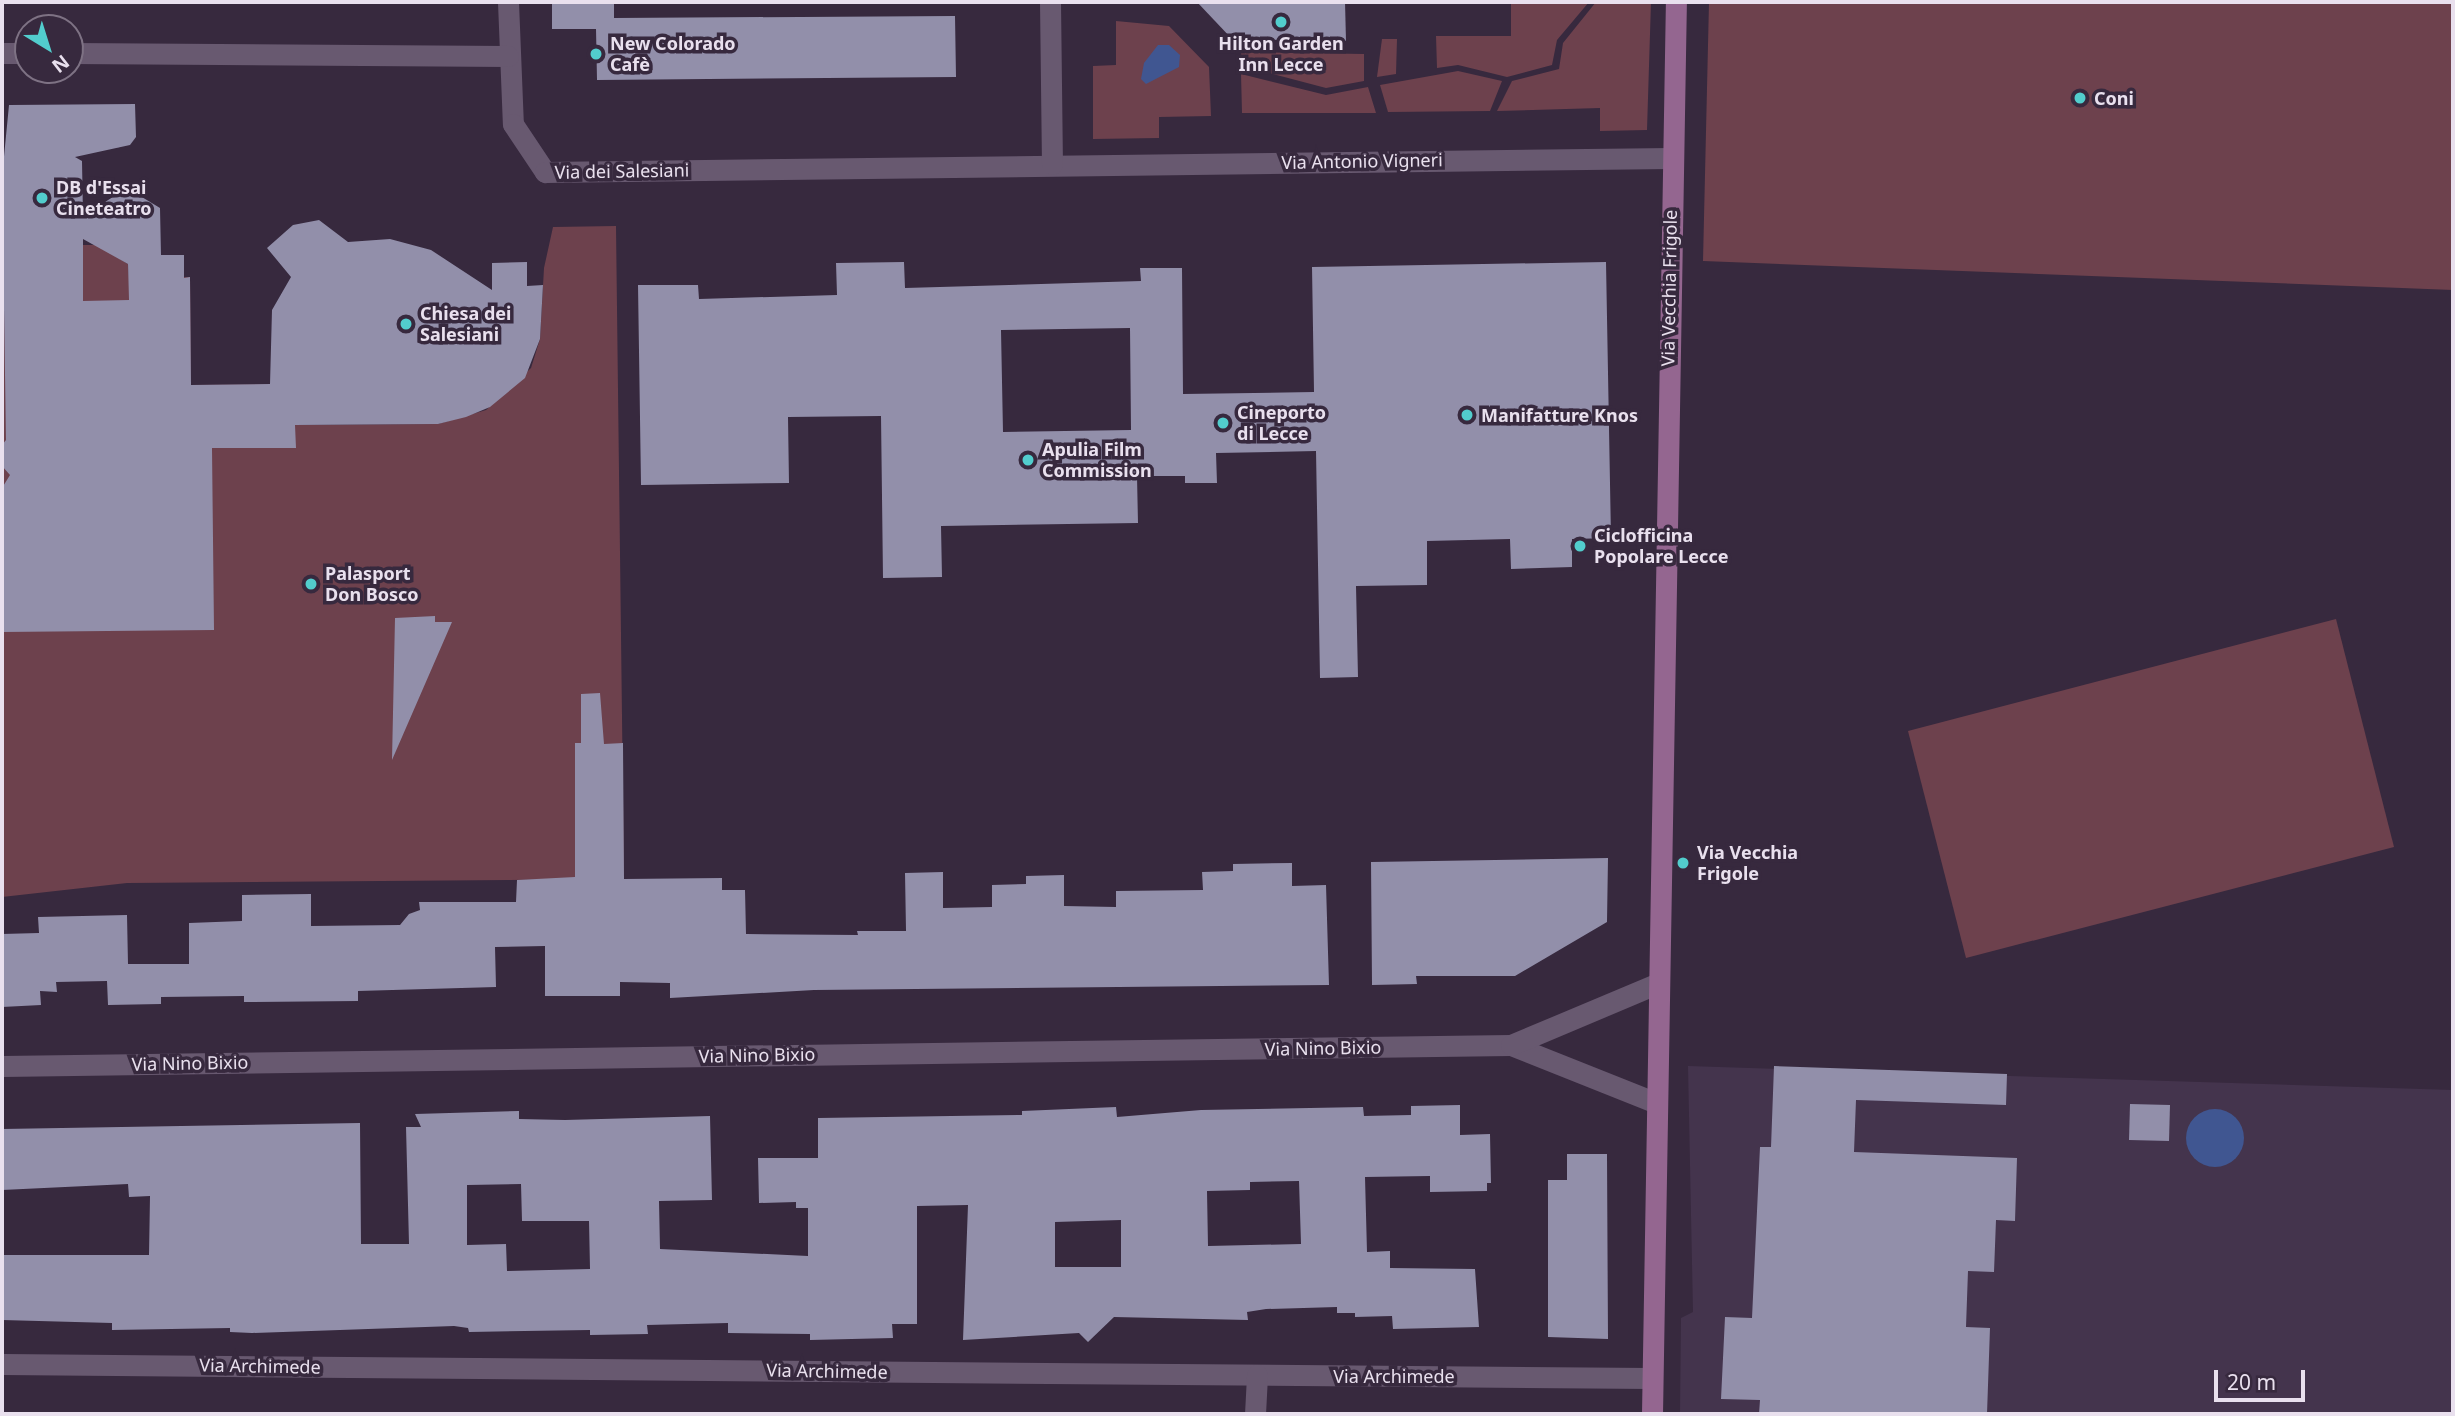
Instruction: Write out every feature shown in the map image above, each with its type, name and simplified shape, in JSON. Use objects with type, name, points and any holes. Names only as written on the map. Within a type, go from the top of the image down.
[{"type":"street","points":[[84,53],[508,56],[508,2]]},
{"type":"street","points":[[1050,2],[1052,164]]},
{"type":"street","name":"Via Vecchia Frigole","points":[[1652,1414],[1656,984],[1676,2]]},
{"type":"street","name":"Via dei Salesiani","points":[[508,56],[513,124],[545,172],[1052,164]]},
{"type":"street","name":"Via Antonio Vigneri","points":[[1052,164],[1671,158]]},
{"type":"street","name":"Via Nino Bixio","points":[[2,1066],[1511,1045],[1656,984]]},
{"type":"street","name":"Via Nino Bixio","points":[[1511,1045],[1654,1102]]},
{"type":"street","name":"Via Archimede","points":[[2,1364],[1651,1378]]},
{"type":"street","points":[[1255,1414],[1257,1375]]},
{"type":"shaded area","points":[[1511,2],[1589,2],[1557,40],[1552,65],[1507,77],[1458,65],[1437,68],[1436,36],[1511,36]]},
{"type":"shaded area","points":[[1596,2],[1651,2],[1647,130],[1600,131],[1600,108],[1497,111],[1512,81],[1559,69],[1563,43]]},
{"type":"shaded area","name":"Coni","points":[[1709,2],[2453,2],[2453,290],[1703,261]]},
{"type":"shaded area","points":[[1116,21],[1169,26],[1209,67],[1211,116],[1159,117],[1159,138],[1093,139],[1093,66],[1116,65]]},
{"type":"shaded area","points":[[1382,39],[1397,39],[1396,74],[1377,77]]},
{"type":"shaded area","points":[[1241,52],[1364,54],[1364,81],[1326,88],[1242,66]]},
{"type":"shaded area","points":[[1458,71],[1502,81],[1490,111],[1388,112],[1380,85]]},
{"type":"shaded area","points":[[1241,74],[1326,95],[1368,87],[1376,113],[1242,113]]},
{"type":"shaded area","name":"Palasport Don Bosco","points":[[616,226],[624,879],[127,883],[2,897],[2,264],[82,264],[83,245],[97,245],[128,264],[129,278],[190,277],[191,385],[295,384],[295,425],[438,424],[486,410],[531,368],[540,339],[544,268],[553,227]]},
{"type":"shaded area","points":[[2336,619],[2394,847],[1966,958],[1908,731]]},
{"type":"shaded area","points":[[1688,1066],[2453,1090],[2453,1414],[1680,1414],[1681,1318],[1693,1312]]},
{"type":"water","points":[[1158,45],[1169,45],[1180,55],[1179,67],[1146,84],[1141,79],[1144,63]]},
{"type":"water","points":[[2215,1109],[2231,1114],[2239,1122],[2244,1138],[2239,1154],[2231,1162],[2215,1167],[2199,1162],[2191,1154],[2186,1138],[2191,1122],[2199,1114]]},
{"type":"building","points":[[552,2],[614,2],[614,18],[955,16],[956,77],[597,80],[596,29],[552,29]]},
{"type":"building","name":"Hilton Garden Inn Lecce","points":[[1197,2],[1345,2],[1346,41],[1232,39]]},
{"type":"building","points":[[135,104],[136,137],[130,145],[75,157],[82,161],[83,216],[127,188],[160,208],[161,255],[184,255],[184,278],[190,277],[191,385],[270,384],[272,310],[291,277],[267,248],[293,225],[319,220],[348,242],[390,239],[431,250],[492,290],[492,263],[527,262],[527,286],[543,285],[540,339],[525,378],[490,407],[438,424],[295,425],[296,448],[212,448],[214,630],[2,632],[2,488],[10,475],[2,466],[2,445],[6,440],[2,177],[9,105]],"holes":[[[83,239],[128,264],[129,300],[83,301]]]},
{"type":"building","points":[[904,262],[905,288],[1141,281],[1140,268],[1182,268],[1183,394],[1314,392],[1312,267],[1606,262],[1611,538],[1572,539],[1572,567],[1511,569],[1510,539],[1427,541],[1427,585],[1356,586],[1358,677],[1320,678],[1316,451],[1216,453],[1217,483],[1185,483],[1185,476],[1137,476],[1138,523],[941,526],[942,577],[883,578],[881,416],[788,417],[789,483],[641,485],[638,285],[698,285],[699,299],[837,295],[836,263]],"holes":[[[1130,328],[1131,430],[1003,432],[1001,330]]]},
{"type":"building","points":[[435,616],[435,622],[452,622],[392,760],[395,618]]},
{"type":"building","points":[[600,693],[604,744],[623,743],[624,879],[722,878],[722,890],[745,890],[746,934],[858,935],[857,931],[906,931],[905,873],[943,872],[943,908],[992,907],[992,885],[1026,884],[1026,876],[1064,875],[1064,906],[1116,907],[1116,891],[1203,890],[1202,872],[1233,871],[1233,864],[1292,863],[1292,886],[1326,885],[1329,985],[814,990],[670,998],[670,983],[620,982],[620,996],[545,996],[545,946],[495,947],[496,987],[358,991],[358,1001],[244,1002],[244,996],[161,997],[161,1004],[108,1005],[107,981],[56,982],[57,992],[40,991],[41,1005],[2,1007],[2,934],[39,933],[38,917],[127,915],[128,964],[189,964],[189,923],[242,921],[242,895],[311,894],[311,926],[400,925],[409,914],[420,910],[419,902],[516,902],[517,880],[575,877],[575,743],[581,743],[581,694]]},
{"type":"building","points":[[1608,858],[1607,922],[1515,976],[1416,976],[1417,984],[1372,985],[1371,862]]},
{"type":"building","points":[[1774,1066],[2007,1074],[2006,1105],[1856,1100],[1854,1152],[2017,1158],[2015,1221],[1996,1220],[1994,1272],[1968,1271],[1966,1327],[1990,1328],[1987,1414],[1759,1414],[1760,1400],[1721,1399],[1725,1317],[1752,1318],[1760,1147],[1771,1147]]},
{"type":"building","points":[[2130,1104],[2170,1105],[2169,1141],[2129,1140]]},
{"type":"building","points":[[1460,1105],[1460,1135],[1490,1134],[1491,1183],[1487,1183],[1487,1191],[1430,1192],[1430,1176],[1365,1177],[1367,1252],[1390,1251],[1390,1268],[1475,1269],[1479,1327],[1393,1329],[1392,1316],[1355,1317],[1355,1313],[1337,1313],[1337,1307],[1266,1309],[1247,1312],[1248,1320],[1114,1317],[1088,1342],[1079,1333],[963,1340],[968,1205],[917,1206],[917,1324],[892,1324],[893,1338],[810,1340],[810,1334],[728,1333],[728,1323],[647,1325],[648,1334],[590,1335],[590,1330],[469,1332],[468,1328],[454,1326],[252,1333],[230,1332],[230,1328],[112,1330],[112,1323],[2,1320],[2,1255],[149,1255],[150,1196],[129,1197],[128,1184],[2,1190],[2,1129],[360,1123],[361,1244],[409,1244],[406,1127],[421,1127],[415,1114],[519,1111],[519,1119],[565,1120],[710,1116],[712,1200],[659,1201],[660,1249],[808,1256],[808,1208],[796,1208],[796,1202],[759,1203],[758,1158],[818,1158],[818,1118],[1022,1115],[1022,1111],[1116,1107],[1117,1117],[1201,1110],[1363,1107],[1364,1116],[1411,1115],[1411,1106]],"holes":[[[1299,1181],[1301,1244],[1208,1246],[1207,1191],[1250,1190],[1250,1182]],[[521,1184],[522,1221],[589,1221],[590,1269],[507,1271],[506,1244],[467,1245],[467,1185]],[[1121,1220],[1121,1267],[1055,1267],[1055,1222]]]},
{"type":"building","points":[[1567,1154],[1607,1154],[1608,1339],[1548,1337],[1548,1180],[1567,1180]]},
{"type":"place","name":"Hilton Garden Inn Lecce","points":[[1281,22]]},
{"type":"place","name":"New Colorado Cafè","points":[[596,54]]},
{"type":"place","name":"Coni","points":[[2080,98]]},
{"type":"place","name":"DB d'Essai Cineteatro","points":[[42,198]]},
{"type":"place","name":"Chiesa dei Salesiani","points":[[406,324]]},
{"type":"place","name":"Manifatture Knos","points":[[1467,415]]},
{"type":"place","name":"Cineporto di Lecce","points":[[1223,423]]},
{"type":"place","name":"Apulia Film Commission","points":[[1028,460]]},
{"type":"place","name":"Ciclofficina Popolare Lecce","points":[[1580,546]]},
{"type":"place","name":"Palasport Don Bosco","points":[[311,584]]},
{"type":"place","name":"Via Vecchia Frigole","points":[[1683,863]]}]
